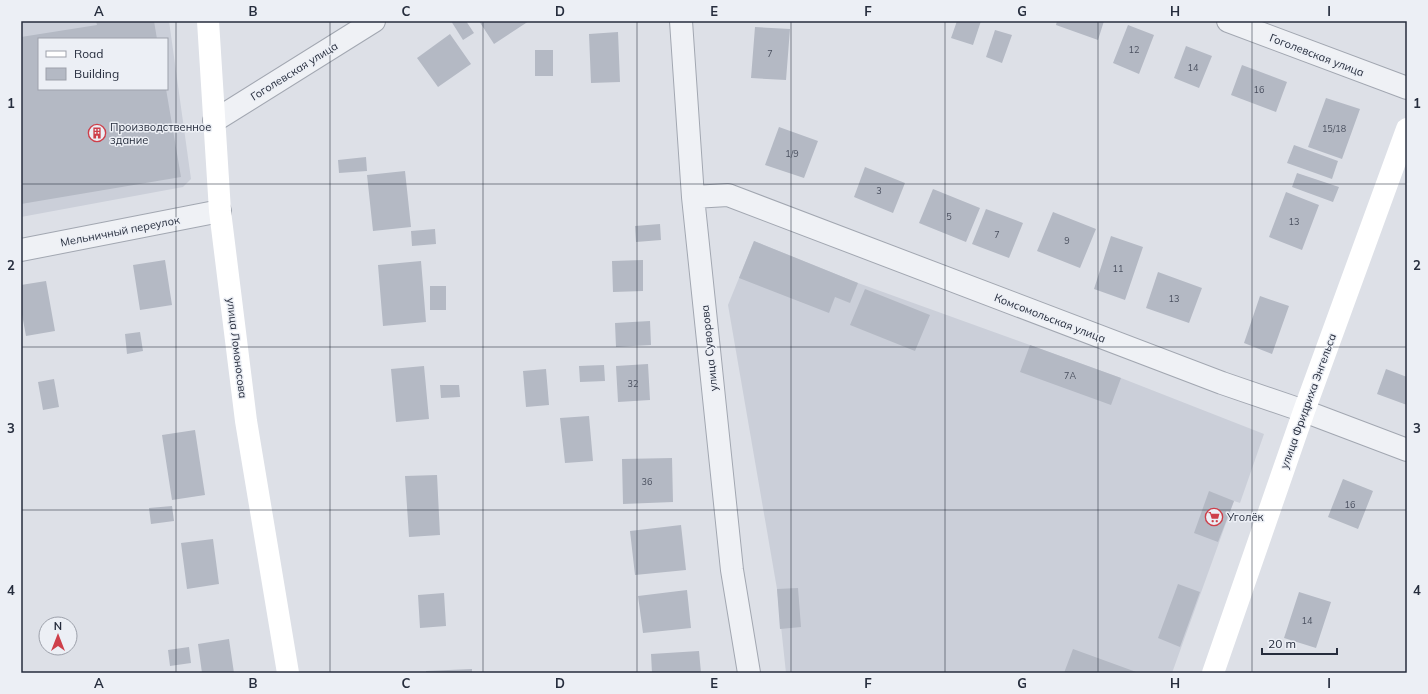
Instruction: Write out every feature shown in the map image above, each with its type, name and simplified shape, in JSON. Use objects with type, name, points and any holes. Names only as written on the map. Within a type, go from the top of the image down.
[{"type":"main road","name":"улица Ломоносова","points":[[208,21],[220,211],[246,421],[288,673]]},
{"type":"main road","name":"улица Фридриха Энгельса","points":[[1213,673],[1304,411],[1407,129]]},
{"type":"street","name":"Гоголевская улица","points":[[214,121],[374,21]]},
{"type":"street","name":"улица Суворова","points":[[681,21],[692,197],[732,570],[749,673]]},
{"type":"street","name":"Гоголевская улица","points":[[1228,21],[1407,88]]},
{"type":"street","name":"Комсомольская улица","points":[[692,197],[728,195],[1222,383],[1304,411],[1407,450]]},
{"type":"street","name":"Мельничный переулок","points":[[21,250],[220,211]]},
{"type":"shaded area","name":"Производственное здание","points":[[21,21],[169,21],[191,179],[183,187],[21,217]]},
{"type":"shaded area","points":[[754,241],[858,283],[1121,378],[1264,434],[1240,503],[1234,501],[1172,673],[786,673],[777,589],[728,305]]},
{"type":"building","name":"Производственное здание","points":[[96,21],[154,21],[157,38],[38,38],[38,90],[166,90],[181,177],[21,204],[21,37],[97,25]]},
{"type":"building","points":[[451,21],[466,21],[474,33],[463,40]]},
{"type":"building","points":[[479,21],[529,21],[494,44]]},
{"type":"building","points":[[957,21],[981,21],[973,45],[951,38]]},
{"type":"building","points":[[1057,21],[1104,21],[1098,40],[1056,25]]},
{"type":"building","points":[[1128,25],[1154,35],[1139,74],[1113,63]]},
{"type":"building","points":[[755,27],[790,29],[786,80],[751,78]]},
{"type":"building","points":[[995,30],[1012,35],[1002,63],[986,57]]},
{"type":"building","points":[[618,32],[620,82],[591,83],[589,34]]},
{"type":"building","points":[[450,34],[471,64],[438,87],[417,58]]},
{"type":"building","points":[[1186,46],[1212,56],[1199,88],[1174,78]]},
{"type":"building","points":[[535,50],[553,50],[553,76],[535,76]]},
{"type":"building","points":[[1242,65],[1287,82],[1276,112],[1231,95]]},
{"type":"building","points":[[1326,98],[1360,109],[1342,159],[1308,147]]},
{"type":"building","points":[[779,127],[818,141],[804,178],[765,165]]},
{"type":"building","points":[[1294,145],[1338,161],[1332,179],[1287,163]]},
{"type":"building","points":[[366,157],[367,171],[339,173],[338,160]]},
{"type":"building","points":[[865,167],[905,183],[893,213],[854,197]]},
{"type":"building","points":[[405,171],[411,227],[373,231],[367,175]]},
{"type":"building","points":[[1297,173],[1339,187],[1333,202],[1292,187]]},
{"type":"building","points":[[933,189],[980,208],[966,242],[919,223]]},
{"type":"building","points":[[1286,192],[1319,205],[1302,250],[1269,237]]},
{"type":"building","points":[[986,209],[1023,223],[1009,258],[972,244]]},
{"type":"building","points":[[1053,212],[1096,229],[1080,268],[1037,251]]},
{"type":"building","points":[[660,224],[661,240],[636,242],[635,226]]},
{"type":"building","points":[[435,229],[436,244],[412,246],[411,231]]},
{"type":"building","points":[[1111,236],[1143,247],[1125,300],[1094,289]]},
{"type":"building","points":[[754,241],[858,283],[850,303],[835,297],[829,313],[739,278]]},
{"type":"building","points":[[165,260],[172,305],[140,310],[133,265]]},
{"type":"building","points":[[643,260],[643,291],[613,292],[612,261]]},
{"type":"building","points":[[421,261],[426,322],[383,326],[378,265]]},
{"type":"building","points":[[1158,272],[1202,288],[1189,323],[1146,308]]},
{"type":"building","points":[[46,281],[55,331],[26,336],[21,309],[21,285]]},
{"type":"building","points":[[430,286],[446,286],[446,310],[430,310]]},
{"type":"building","points":[[865,289],[930,315],[915,351],[850,325]]},
{"type":"building","points":[[1260,296],[1289,306],[1272,354],[1244,343]]},
{"type":"building","points":[[650,321],[651,345],[616,347],[615,323]]},
{"type":"building","points":[[140,332],[143,351],[127,354],[125,334]]},
{"type":"building","points":[[1030,345],[1121,378],[1111,405],[1020,372]]},
{"type":"building","points":[[648,364],[650,400],[618,402],[616,366]]},
{"type":"building","points":[[604,365],[605,381],[580,382],[579,366]]},
{"type":"building","points":[[424,366],[429,419],[396,422],[391,369]]},
{"type":"building","points":[[546,369],[549,405],[526,407],[523,371]]},
{"type":"building","points":[[1386,369],[1407,377],[1407,405],[1377,394]]},
{"type":"building","points":[[54,379],[59,407],[43,410],[38,382]]},
{"type":"building","points":[[440,385],[459,385],[460,397],[441,398]]},
{"type":"building","points":[[589,416],[593,461],[565,463],[560,418]]},
{"type":"building","points":[[195,430],[205,495],[172,500],[162,435]]},
{"type":"building","points":[[672,458],[673,502],[623,504],[622,459]]},
{"type":"building","points":[[437,475],[440,535],[409,537],[405,476]]},
{"type":"building","points":[[1343,479],[1373,491],[1358,529],[1328,517]]},
{"type":"building","name":"Уголёк","points":[[1209,491],[1234,501],[1218,542],[1194,533]]},
{"type":"building","points":[[172,506],[174,521],[151,524],[149,508]]},
{"type":"building","points":[[681,525],[686,570],[635,575],[630,531]]},
{"type":"building","points":[[213,539],[219,584],[187,589],[181,543]]},
{"type":"building","points":[[1178,584],[1200,592],[1180,647],[1158,638]]},
{"type":"building","points":[[798,588],[801,627],[780,629],[777,589]]},
{"type":"building","points":[[687,590],[691,628],[643,633],[638,596]]},
{"type":"building","points":[[1299,592],[1331,602],[1316,648],[1284,638]]},
{"type":"building","points":[[444,593],[446,626],[420,628],[418,595]]},
{"type":"building","points":[[229,639],[234,673],[202,673],[198,644]]},
{"type":"building","points":[[189,647],[191,663],[170,666],[168,650]]},
{"type":"building","points":[[1073,649],[1139,673],[1064,673]]},
{"type":"building","points":[[699,651],[701,673],[652,673],[651,654]]},
{"type":"building","points":[[472,669],[472,673],[426,673],[426,671]]},
{"type":"place","name":"Производственное здание","points":[[97,133]]},
{"type":"place","name":"Уголёк","points":[[1214,517]]}]
